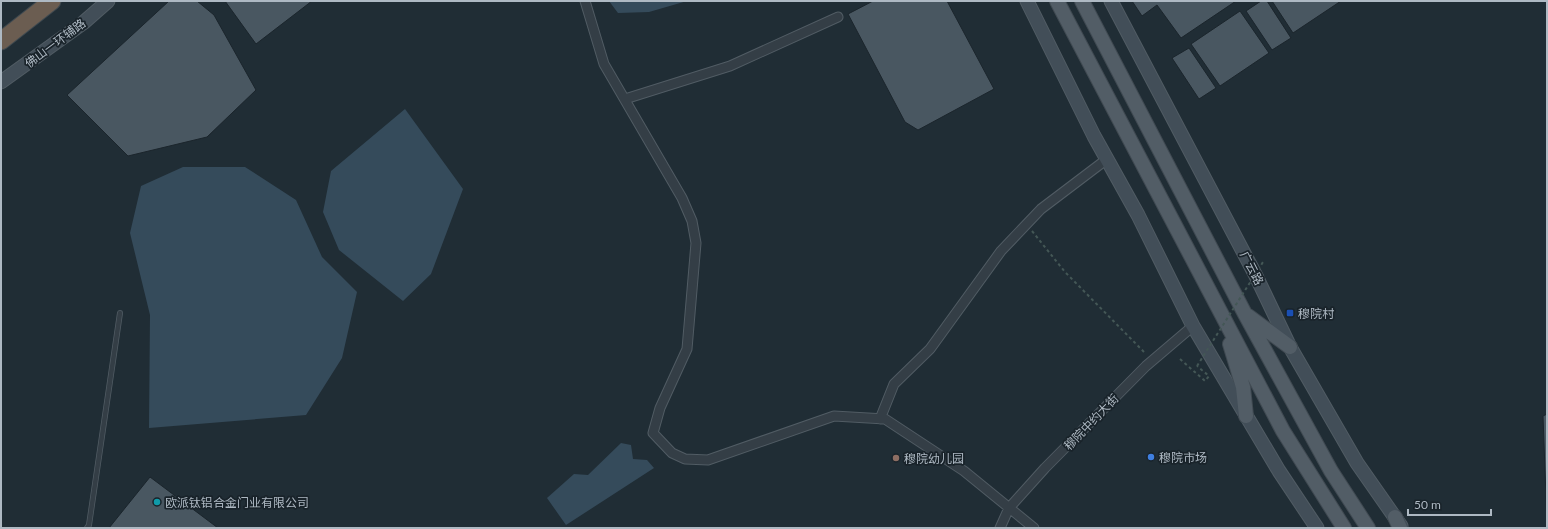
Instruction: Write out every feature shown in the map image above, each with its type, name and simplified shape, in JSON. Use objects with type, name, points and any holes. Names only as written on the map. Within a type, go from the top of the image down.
[{"type":"highway","points":[[1,42],[52,1]]},
{"type":"main road","name":"佛山一环辅路","points":[[1,82],[83,23],[108,1]]},
{"type":"main road","points":[[1027,1],[1094,136],[1138,215],[1193,326],[1279,471],[1317,528]]},
{"type":"main road","points":[[1057,1],[1283,431],[1344,528]]},
{"type":"main road","points":[[1082,1],[1245,314],[1331,471],[1368,528]]},
{"type":"main road","name":"广云路","points":[[1111,1],[1256,276],[1290,347],[1357,463],[1399,524]]},
{"type":"main road","points":[[1245,314],[1290,347]]},
{"type":"main road","points":[[1221,315],[1243,387],[1246,416]]},
{"type":"street","points":[[585,1],[604,64],[682,198],[692,222],[696,243],[687,349],[660,408],[653,433],[672,452],[685,458],[708,460],[834,416],[885,419],[964,471],[1034,528]]},
{"type":"street","points":[[625,99],[730,66],[838,17]]},
{"type":"street","points":[[880,419],[894,384],[930,349],[1001,251],[1041,209],[1107,159]]},
{"type":"street","name":"穆院中约大街","points":[[1000,528],[1009,508],[1051,462],[1152,360],[1193,326]]},
{"type":"lane","points":[[87,528],[89,525],[120,313]]},
{"type":"path","points":[[1026,224],[1065,272],[1152,360]]},
{"type":"path","points":[[1180,359],[1205,381],[1209,376],[1197,366],[1263,262]]},
{"type":"water","points":[[609,1],[687,1],[649,12],[618,13]]},
{"type":"water","points":[[405,109],[463,189],[431,274],[403,301],[339,250],[323,212],[331,171]]},
{"type":"water","points":[[183,167],[245,167],[296,200],[322,257],[357,292],[342,358],[306,415],[149,428],[150,315],[130,233],[141,186]]},
{"type":"water","points":[[621,443],[631,445],[633,459],[647,460],[654,468],[566,525],[547,498],[574,474],[588,475]]},
{"type":"building","points":[[169,1],[197,1],[214,15],[256,90],[207,137],[128,156],[67,95]]},
{"type":"building","points":[[225,1],[312,1],[256,44]]},
{"type":"building","points":[[873,1],[947,1],[994,89],[918,130],[905,122],[848,14]]},
{"type":"building","points":[[1132,1],[1236,1],[1181,38],[1157,5],[1142,16]]},
{"type":"building","points":[[1261,1],[1267,1],[1291,38],[1272,50],[1246,11]]},
{"type":"building","points":[[1272,1],[1341,1],[1293,33]]},
{"type":"building","points":[[1240,11],[1269,53],[1220,86],[1191,44]]},
{"type":"building","points":[[1189,48],[1216,88],[1199,99],[1172,58]]},
{"type":"building","points":[[1547,414],[1547,524],[1543,416]]},
{"type":"building","name":"欧派钛铝合金门业有限公司","points":[[150,477],[218,528],[109,528]]},
{"type":"place","name":"穆院村","points":[[1290,313]]},
{"type":"place","name":"穆院市场","points":[[1151,457]]},
{"type":"place","name":"穆院幼儿园","points":[[896,458]]},
{"type":"place","name":"欧派钛铝合金门业有限公司","points":[[157,502]]}]
